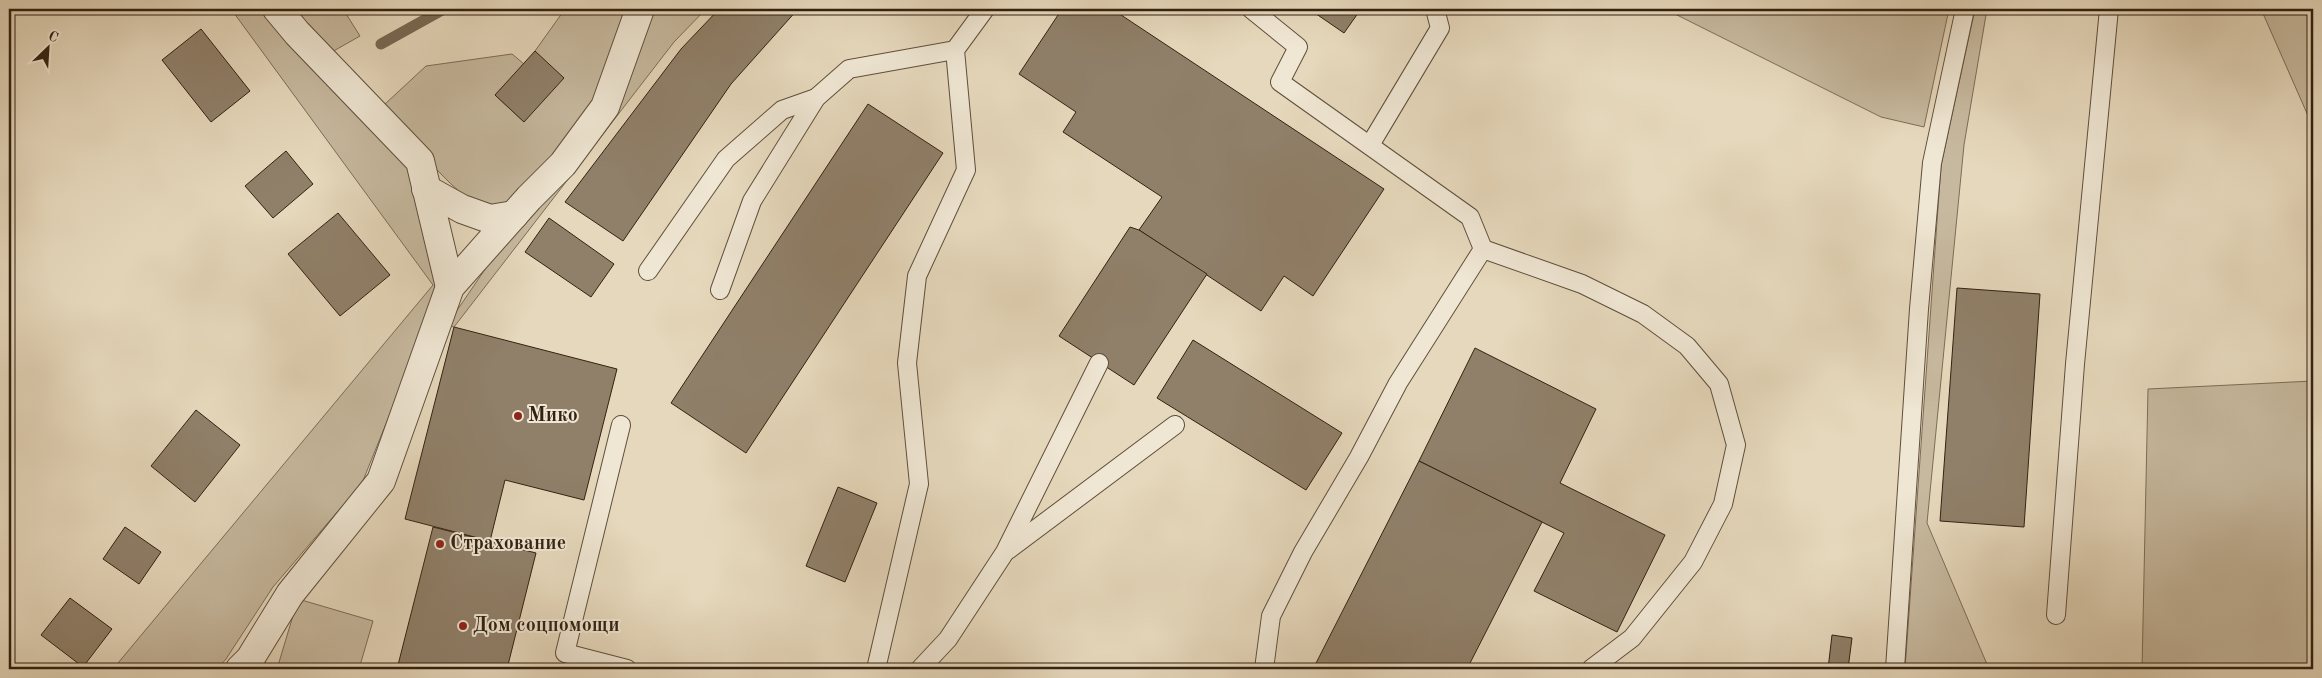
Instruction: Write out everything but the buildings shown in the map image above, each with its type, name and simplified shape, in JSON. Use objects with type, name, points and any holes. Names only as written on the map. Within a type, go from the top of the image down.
[{"type":"street","points":[[277,9],[297,33],[420,161],[450,287]]},
{"type":"street","points":[[240,669],[250,659],[290,594],[381,481],[450,287],[514,215],[564,164],[605,107],[640,9]]},
{"type":"street","points":[[426,188],[462,209],[490,219],[514,215]]},
{"type":"lane","points":[[876,669],[918,484],[907,363],[917,276],[966,170],[955,50],[985,9]]},
{"type":"lane","points":[[1252,9],[1298,47],[1280,82],[1470,217],[1483,249],[1582,284],[1644,314],[1687,346],[1719,384],[1736,445],[1723,504],[1693,562],[1632,638],[1591,669]]},
{"type":"lane","points":[[1370,145],[1440,28],[1434,9]]},
{"type":"lane","points":[[1895,669],[1919,309],[1932,163],[1965,9]]},
{"type":"lane","points":[[2056,616],[2075,364],[2108,9]]},
{"type":"lane","points":[[720,290],[752,200],[816,98],[848,69],[955,50]]},
{"type":"lane","points":[[648,271],[726,159],[782,110],[816,98]]},
{"type":"lane","points":[[1264,669],[1271,616],[1303,552],[1359,457],[1398,382],[1483,249]]},
{"type":"lane","points":[[920,669],[948,639],[1005,552],[1099,363]]},
{"type":"lane","points":[[621,425],[565,653],[627,669]]},
{"type":"lane","points":[[1005,552],[1175,425]]},
{"type":"shaded area","points":[[231,9],[265,9],[410,164],[441,288],[362,483],[273,587],[226,659],[217,669],[113,669],[433,285]]},
{"type":"shaded area","points":[[292,9],[343,9],[360,36],[330,53]]},
{"type":"shaded area","points":[[565,9],[632,9],[600,103],[507,206],[484,206],[471,200],[444,177],[417,147],[384,105],[426,66],[512,54],[524,64],[495,95],[524,122],[535,51]]},
{"type":"shaded area","points":[[648,9],[706,9],[674,42],[454,327],[447,325],[527,208],[564,175]]},
{"type":"shaded area","points":[[1665,9],[1949,9],[1924,127],[1881,117]]},
{"type":"shaded area","points":[[1975,9],[1987,9],[1964,145],[1927,523],[1989,669],[1905,669],[1941,166]]},
{"type":"shaded area","points":[[2261,9],[2313,9],[2313,127]]},
{"type":"shaded area","points":[[2313,381],[2313,669],[2142,669],[2148,389]]},
{"type":"shaded area","points":[[298,599],[373,621],[359,669],[277,669]]},
{"type":"waterway","points":[[381,44],[444,9]]},
{"type":"place","name":"Мико","points":[[518,416]]},
{"type":"place","name":"Страхование","points":[[440,544]]},
{"type":"place","name":"Дом соцпомощи","points":[[463,626]]}]
